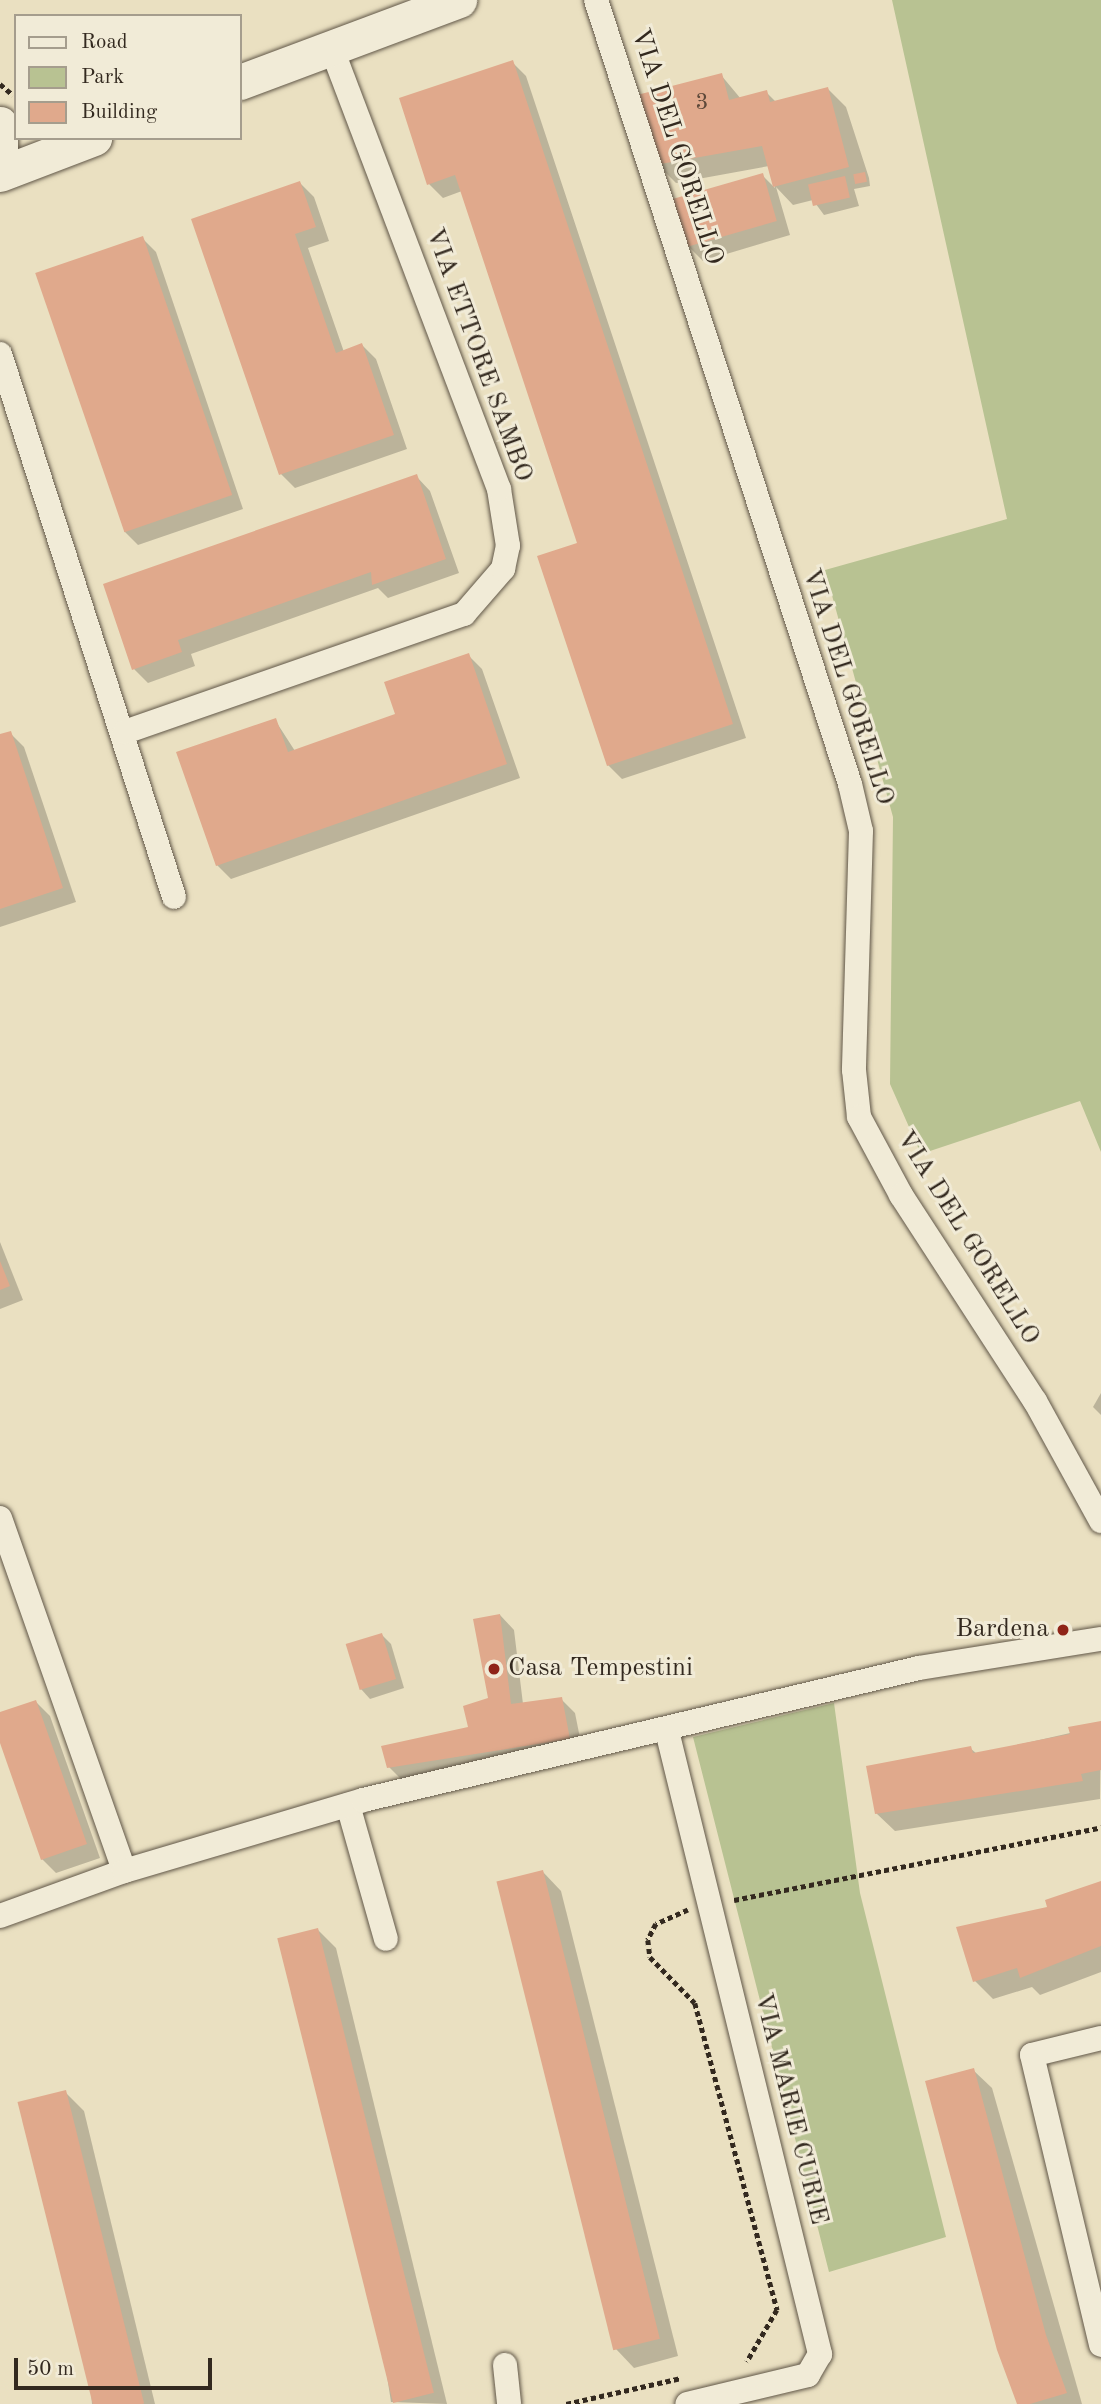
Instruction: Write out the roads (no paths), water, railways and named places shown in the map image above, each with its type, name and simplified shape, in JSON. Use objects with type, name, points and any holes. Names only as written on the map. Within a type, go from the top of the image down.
[{"type":"street","points":[[242,81],[460,0]]},
{"type":"street","name":"VIA DEL GORELLO","points":[[596,0],[853,795],[861,842],[854,1070],[859,1117],[901,1195],[1035,1401],[1101,1521]]},
{"type":"street","name":"VIA ETTORE SAMBO","points":[[125,732],[464,614],[503,569],[508,546],[499,489],[331,47]]},
{"type":"street","points":[[0,124],[0,159]]},
{"type":"street","points":[[0,174],[82,140]]},
{"type":"street","points":[[0,354],[125,732],[174,897]]},
{"type":"street","points":[[0,1518],[124,1871]]},
{"type":"street","points":[[0,1916],[124,1871],[348,1805],[667,1731],[919,1668],[1101,1639]]},
{"type":"street","name":"VIA MARIE CURIE","points":[[667,1731],[820,2354],[808,2375],[687,2404]]},
{"type":"street","points":[[348,1805],[386,1939]]},
{"type":"street","points":[[1101,2038],[1032,2055],[1101,2345]]},
{"type":"street","points":[[505,2365],[509,2404]]},
{"type":"place","name":"Bardena","points":[[1063,1630]]},
{"type":"place","name":"Casa Tempestini","points":[[494,1669]]}]
